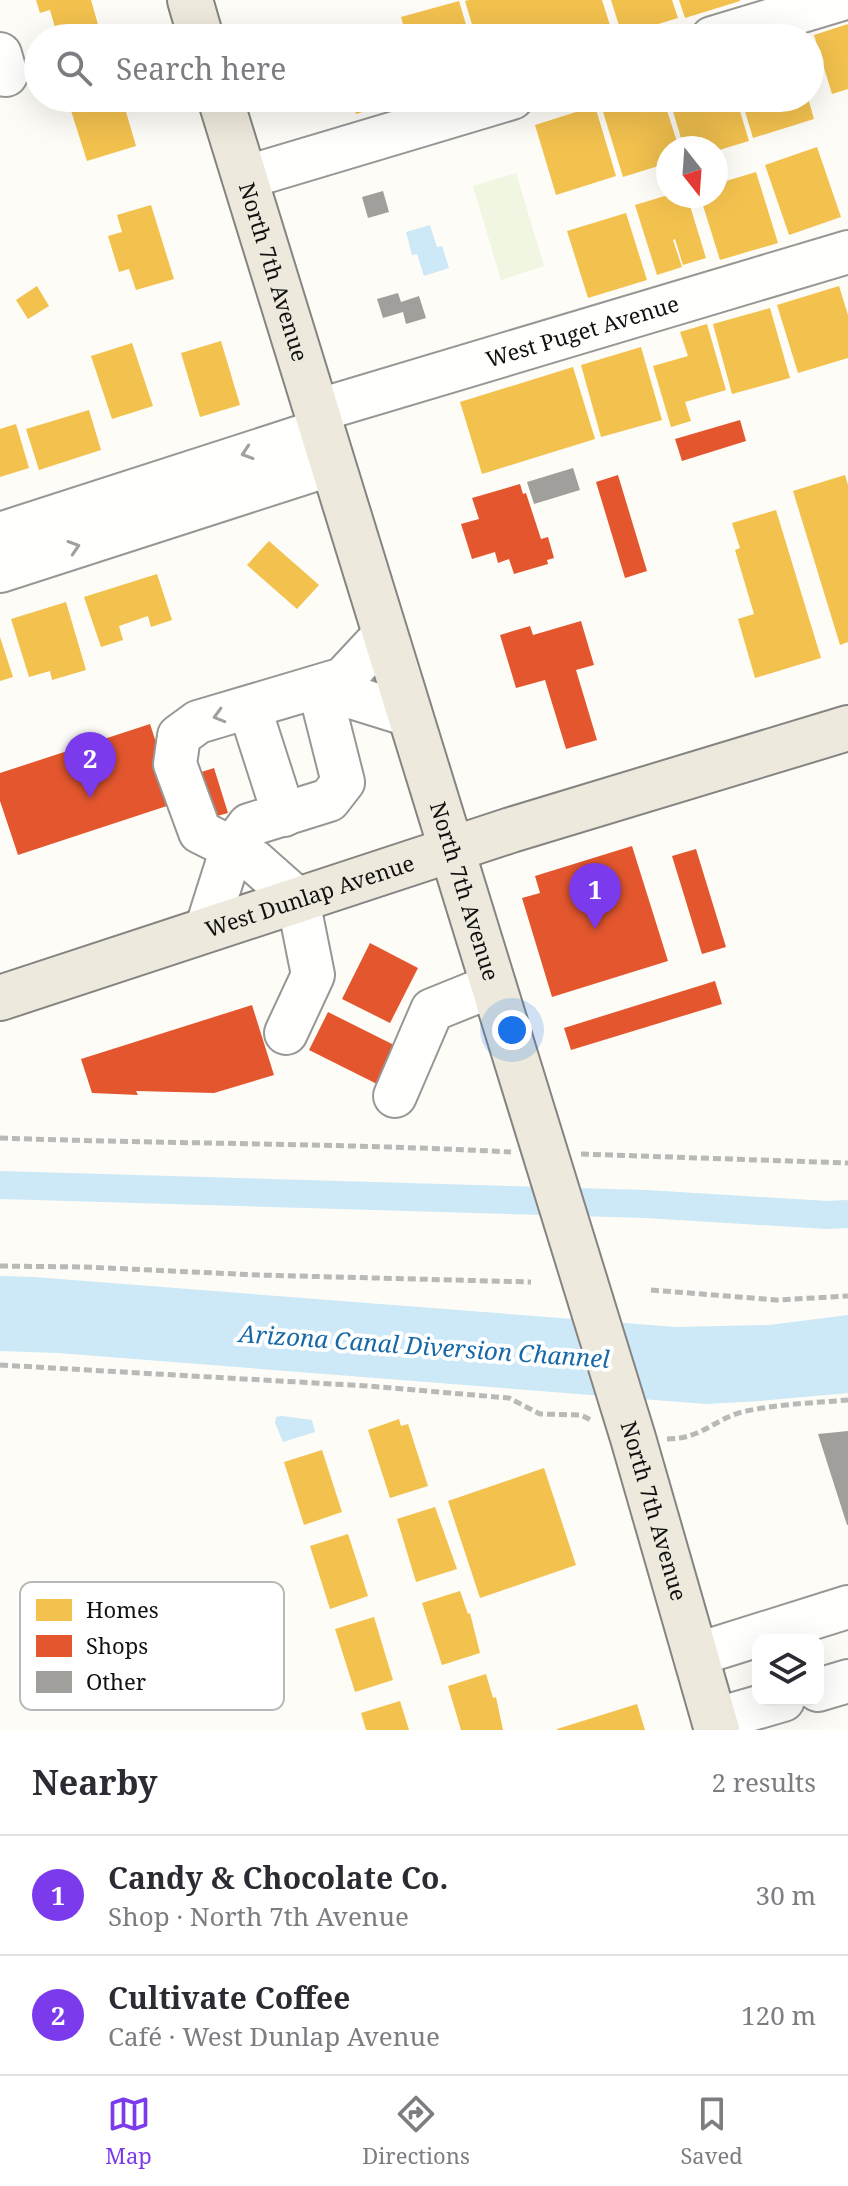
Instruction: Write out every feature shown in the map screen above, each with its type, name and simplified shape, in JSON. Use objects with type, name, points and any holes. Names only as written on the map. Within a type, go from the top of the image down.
[{"type":"main road","points":[[190,0],[197,24]]},
{"type":"main road","name":"North 7th Avenue","points":[[224,112],[593,1307],[716,1725]]},
{"type":"main road","name":"West Dunlap Avenue","points":[[0,998],[452,849],[848,728]]},
{"type":"street","points":[[759,24],[839,0]]},
{"type":"street","points":[[244,178],[465,112]]},
{"type":"street","name":"West Puget Avenue","points":[[0,534],[323,435],[848,252]]},
{"type":"street","name":"West Puget Avenue","points":[[0,571],[323,435]]},
{"type":"street","points":[[286,1033],[313,975],[298,900],[254,861],[200,832],[175,764],[179,736],[198,722],[343,679],[384,635]]},
{"type":"street","points":[[319,687],[409,715]]},
{"type":"street","points":[[206,930],[232,848],[249,825],[329,800],[343,782],[319,687]]},
{"type":"street","points":[[256,728],[284,815]]},
{"type":"street","points":[[395,1096],[432,1010],[494,985]]},
{"type":"street","points":[[695,1655],[848,1607]]},
{"type":"street","points":[[824,1688],[848,1681]]},
{"type":"street","points":[[716,1725],[767,1706]]},
{"type":"path","points":[[0,1138],[499,1151]]},
{"type":"path","points":[[594,1155],[848,1163]]},
{"type":"path","points":[[0,1266],[531,1282]]},
{"type":"path","points":[[651,1290],[777,1300],[848,1296]]},
{"type":"path","points":[[0,1365],[368,1386],[509,1398],[540,1414],[581,1415]]},
{"type":"path","points":[[682,1439],[739,1413],[777,1406],[848,1400]]},
{"type":"green space","points":[[516,173],[544,266],[501,280],[473,186]]},
{"type":"water","points":[[430,225],[437,247],[442,246],[449,268],[424,276],[417,254],[412,255],[406,232]]},
{"type":"water","name":"Arizona Canal Diversion Channel","points":[[0,1276],[676,1327],[769,1325],[848,1315],[848,1393],[706,1404],[0,1351]]},
{"type":"water","points":[[276,1417],[312,1420],[315,1432],[283,1442],[275,1423]]},
{"type":"building: Homes","points":[[36,0],[91,0],[98,24],[54,24],[50,10],[40,13]]},
{"type":"building: Homes","points":[[602,0],[610,24],[472,24],[465,1]]},
{"type":"building: Homes","points":[[611,0],[672,0],[678,18],[658,24],[619,24]]},
{"type":"building: Homes","points":[[679,0],[740,0],[740,1],[685,18]]},
{"type":"building: Homes","points":[[459,1],[466,24],[403,24],[401,17]]},
{"type":"building: Homes","points":[[848,24],[848,89],[832,94],[824,68],[824,32]]},
{"type":"building: Homes","points":[[71,112],[126,112],[136,146],[87,161]]},
{"type":"building: Homes","points":[[576,112],[597,112],[616,176],[556,195],[535,125]]},
{"type":"building: Homes","points":[[603,112],[667,112],[675,136],[656,136],[656,167],[623,177]]},
{"type":"building: Homes","points":[[673,112],[740,112],[749,141],[728,147],[728,136],[680,136]]},
{"type":"building: Homes","points":[[745,112],[812,112],[814,119],[753,138]]},
{"type":"building: Homes","points":[[817,147],[841,217],[789,235],[765,165]]},
{"type":"building: Homes","points":[[756,172],[778,243],[720,260],[704,208],[728,208],[728,180]]},
{"type":"building: Homes","points":[[656,199],[656,208],[691,208],[706,258],[683,265],[675,239],[682,267],[657,275],[635,205]]},
{"type":"building: Homes","points":[[151,205],[174,279],[136,290],[129,269],[119,272],[108,236],[122,232],[117,215]]},
{"type":"building: Homes","points":[[626,213],[647,280],[588,298],[567,231]]},
{"type":"building: Homes","points":[[37,286],[49,306],[28,319],[16,300]]},
{"type":"building: Homes","points":[[839,286],[848,315],[848,358],[798,373],[777,305]]},
{"type":"building: Homes","points":[[770,308],[790,378],[732,394],[713,324]]},
{"type":"building: Homes","points":[[707,324],[726,390],[685,402],[691,421],[671,427],[653,366],[688,356],[680,332]]},
{"type":"building: Homes","points":[[221,341],[240,405],[200,417],[181,353]]},
{"type":"building: Homes","points":[[132,343],[153,406],[112,419],[91,356]]},
{"type":"building: Homes","points":[[641,347],[662,420],[601,437],[581,365]]},
{"type":"building: Homes","points":[[573,367],[595,439],[482,474],[460,402]]},
{"type":"building: Homes","points":[[89,410],[101,450],[39,470],[26,429]]},
{"type":"building: Homes","points":[[16,424],[29,468],[0,477],[0,429]]},
{"type":"building: Homes","points":[[845,475],[848,485],[848,642],[840,645],[793,491]]},
{"type":"building: Homes","points":[[776,510],[821,658],[755,678],[738,619],[754,614],[735,550],[740,548],[732,523]]},
{"type":"building: Homes","points":[[269,541],[319,585],[297,609],[247,565]]},
{"type":"building: Homes","points":[[157,574],[172,620],[151,627],[148,616],[119,626],[123,640],[101,647],[84,597]]},
{"type":"building: Homes","points":[[66,602],[86,670],[52,680],[50,671],[29,677],[11,619]]},
{"type":"building: Homes","points":[[0,637],[13,677],[0,681]]},
{"type":"building: Homes","points":[[399,1419],[401,1426],[408,1424],[428,1486],[390,1498],[368,1430]]},
{"type":"building: Homes","points":[[322,1450],[342,1512],[304,1525],[284,1462]]},
{"type":"building: Homes","points":[[544,1468],[576,1565],[480,1598],[448,1501]]},
{"type":"building: Homes","points":[[435,1507],[457,1569],[416,1582],[397,1519]]},
{"type":"building: Homes","points":[[348,1534],[368,1596],[330,1609],[310,1546]]},
{"type":"building: Homes","points":[[460,1591],[470,1613],[480,1653],[442,1665],[422,1603]]},
{"type":"building: Homes","points":[[374,1617],[393,1680],[355,1692],[335,1629]]},
{"type":"building: Homes","points":[[486,1674],[493,1698],[496,1697],[503,1730],[461,1730],[448,1686]]},
{"type":"building: Homes","points":[[400,1701],[409,1730],[366,1730],[361,1713]]},
{"type":"building: Homes","points":[[637,1704],[645,1730],[557,1730],[557,1729]]},
{"type":"building: Shops","points":[[740,420],[746,441],[682,461],[675,439]]},
{"type":"building: Shops","points":[[618,475],[647,571],[625,578],[596,482]]},
{"type":"building: Shops","points":[[520,484],[541,539],[548,537],[554,558],[547,560],[548,564],[514,574],[509,559],[498,563],[495,552],[472,559],[461,524],[479,519],[472,498]]},
{"type":"building: Shops","points":[[581,621],[594,665],[576,670],[597,740],[566,749],[545,680],[516,688],[500,635],[530,626],[533,635]]},
{"type":"building: Shops","points":[[150,724],[176,803],[18,855],[0,801],[0,773]]},
{"type":"building: Shops","points":[[214,768],[228,813],[206,819],[192,775]]},
{"type":"building: Shops","points":[[632,846],[668,961],[552,997],[522,898],[540,893],[535,876]]},
{"type":"building: Shops","points":[[696,849],[726,947],[702,954],[672,856]]},
{"type":"building: Shops","points":[[370,943],[418,968],[390,1023],[342,999]]},
{"type":"building: Shops","points":[[715,981],[722,1004],[571,1050],[564,1028]]},
{"type":"building: Shops","points":[[252,1005],[274,1075],[214,1093],[92,1093],[81,1059]]},
{"type":"building: Shops","points":[[328,1012],[400,1048],[381,1086],[309,1050]]},
{"type":"building: Other","points":[[383,191],[389,212],[368,218],[362,197]]},
{"type":"building: Other","points":[[398,293],[401,302],[419,296],[426,318],[406,324],[403,312],[383,318],[377,299]]},
{"type":"building: Other","points":[[573,468],[580,490],[534,504],[527,482]]},
{"type":"building: Other","points":[[848,1431],[848,1525],[847,1525],[818,1434]]},
{"type":"waterway","points":[[0,1185],[646,1204],[848,1214]]},
{"type":"place","name":"Cultivate Coffee","points":[[90,798]]},
{"type":"place","name":"Candy & Chocolate Co.","points":[[595,929]]}]
